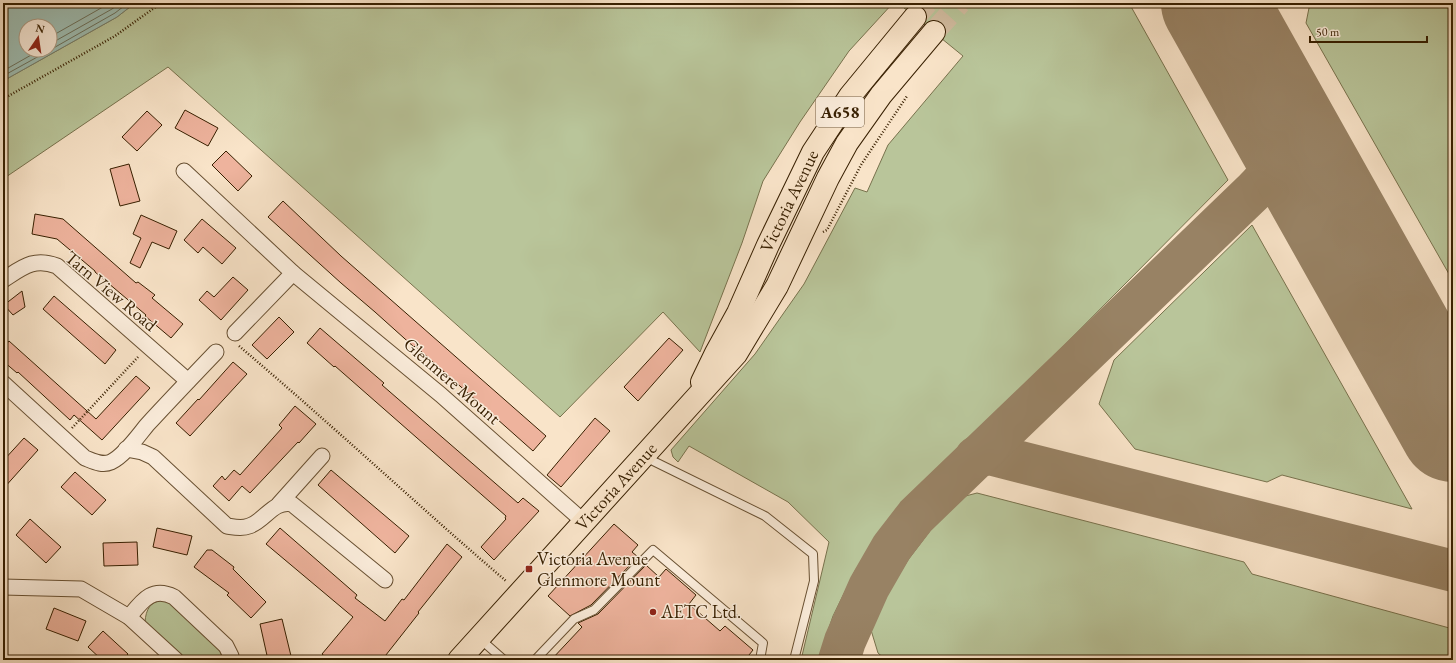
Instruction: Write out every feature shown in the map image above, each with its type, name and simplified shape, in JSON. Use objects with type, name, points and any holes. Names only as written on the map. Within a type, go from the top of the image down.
[{"type":"highway","name":"Victoria Avenue","points":[[692,403],[716,353],[738,313],[768,245],[813,152],[850,96],[915,17]]},
{"type":"highway","name":"Victoria Avenue","points":[[459,660],[736,354],[773,293],[792,258],[828,178],[847,143],[881,95],[934,32]]},
{"type":"street","name":"Glenmere Mount","points":[[184,171],[293,273],[440,395],[584,522]]},
{"type":"street","name":"Tarn View Road","points":[[3,280],[31,263],[48,263],[56,266],[188,381]]},
{"type":"street","points":[[235,338],[293,273]]},
{"type":"street","points":[[3,383],[85,458],[104,464],[111,462],[126,449],[216,352]]},
{"type":"street","points":[[126,449],[142,452],[153,457],[227,526],[238,528],[250,526],[279,504],[322,456]]},
{"type":"street","points":[[279,504],[286,502],[292,504],[385,580]]},
{"type":"street","points":[[3,587],[81,589],[130,617],[176,660]]},
{"type":"street","points":[[130,617],[143,600],[150,595],[159,593],[168,594],[174,597],[226,646],[231,656],[231,660]]},
{"type":"lane","points":[[644,457],[765,516],[813,554],[814,581],[794,660]]},
{"type":"lane","points":[[535,660],[574,619],[594,610],[653,550],[763,643],[760,660]]},
{"type":"lane","points":[[479,638],[504,660]]},
{"type":"path","points":[[3,99],[115,36],[161,3]]},
{"type":"path","points":[[827,230],[861,165],[908,93]]},
{"type":"path","points":[[235,338],[436,520],[520,593]]},
{"type":"path","points":[[63,438],[148,346]]},
{"type":"green space","points":[[135,3],[893,3],[849,51],[800,122],[763,181],[742,243],[700,352],[663,312],[560,417],[168,67],[3,179],[3,81],[44,58],[58,58],[58,50],[117,17]]},
{"type":"green space","points":[[898,3],[1129,3],[1228,180],[909,502],[856,569],[833,616],[818,660],[801,660],[829,542],[788,502],[689,446],[678,462],[673,457],[671,450],[755,354],[804,284],[855,188],[867,192],[888,145],[963,56]]},
{"type":"green space","points":[[1310,3],[1453,3],[1453,281],[1306,23]]},
{"type":"green space","points":[[1252,225],[1412,509],[1282,475],[1267,482],[1135,449],[1099,404],[1114,360]]},
{"type":"green space","points":[[977,493],[1244,562],[1252,574],[1453,629],[1453,660],[886,660],[878,653],[871,630],[880,605],[908,560],[954,499]]},
{"type":"green space","points":[[163,600],[171,602],[219,648],[223,660],[183,660],[145,622],[146,613],[152,604]]},
{"type":"water","points":[[3,3],[135,3],[117,17],[58,50],[58,18],[18,18],[18,58],[44,58],[3,81]]},
{"type":"building","points":[[185,110],[218,128],[208,146],[175,128]]},
{"type":"building","points":[[147,111],[162,125],[137,151],[122,137]]},
{"type":"building","points":[[226,151],[252,176],[238,191],[212,165]]},
{"type":"building","points":[[129,164],[140,201],[120,206],[110,169]]},
{"type":"building","points":[[283,201],[341,256],[546,436],[533,451],[268,217]]},
{"type":"building","points":[[35,214],[63,219],[136,283],[138,282],[155,295],[152,298],[183,324],[171,338],[57,239],[32,234]]},
{"type":"building","points":[[141,215],[177,231],[169,249],[152,242],[140,268],[130,263],[141,238],[133,234]]},
{"type":"building","points":[[202,219],[236,248],[222,264],[203,247],[198,253],[184,240]]},
{"type":"building","points":[[233,277],[248,290],[221,320],[199,300],[207,291],[214,297]]},
{"type":"building","points":[[22,291],[25,307],[13,315],[4,305]]},
{"type":"building","points":[[54,296],[116,350],[105,364],[43,309]]},
{"type":"building","points":[[279,317],[294,332],[267,359],[252,345]]},
{"type":"building","points":[[320,328],[384,383],[382,385],[518,503],[523,498],[539,511],[494,560],[481,547],[506,519],[506,516],[307,343]]},
{"type":"building","points":[[669,338],[683,350],[638,401],[624,387]]},
{"type":"building","points":[[9,341],[96,419],[136,376],[150,388],[102,440],[74,415],[70,420],[18,372],[17,373],[3,361],[3,348]]},
{"type":"building","points":[[233,362],[247,374],[190,436],[176,423]]},
{"type":"building","points":[[295,406],[316,424],[250,493],[242,486],[229,501],[213,486],[222,476],[225,480],[234,470],[240,475],[282,428],[279,425]]},
{"type":"building","points":[[595,418],[610,431],[561,487],[547,475]]},
{"type":"building","points":[[24,438],[38,450],[3,489],[3,461]]},
{"type":"building","points":[[331,470],[409,536],[395,553],[318,485]]},
{"type":"building","points":[[75,472],[106,500],[92,515],[61,487]]},
{"type":"building","points":[[30,519],[61,547],[46,563],[16,535]]},
{"type":"building","points":[[614,524],[638,545],[632,552],[638,557],[591,605],[570,616],[548,596]]},
{"type":"building","points":[[157,528],[192,536],[187,555],[153,547]]},
{"type":"building","points":[[280,528],[357,595],[355,598],[385,621],[402,599],[404,600],[447,544],[462,557],[382,660],[329,660],[322,654],[353,617],[266,544]]},
{"type":"building","points":[[137,542],[138,565],[104,566],[103,543]]},
{"type":"building","points":[[207,550],[212,550],[234,567],[233,569],[266,602],[251,618],[227,595],[229,593],[194,567]]},
{"type":"building","name":"AETC Ltd.","points":[[646,565],[659,577],[666,569],[696,595],[689,604],[720,631],[725,626],[753,650],[745,660],[551,660],[582,627],[578,623],[598,614]]},
{"type":"building","points":[[54,608],[86,621],[78,641],[46,629]]},
{"type":"building","points":[[282,619],[291,656],[268,660],[260,624]]},
{"type":"building","points":[[103,631],[128,654],[123,660],[102,660],[88,647]]},
{"type":"taxiway","points":[[1228,3],[1226,15],[1232,35]]},
{"type":"taxiway","points":[[1267,95],[1276,122],[1280,141],[1279,151],[1273,169],[1257,188],[1278,183],[1291,184],[1301,188],[1317,200],[1344,232]]},
{"type":"taxiway","points":[[839,660],[845,641],[869,587],[892,547],[916,516],[1257,188]]},
{"type":"taxiway","points":[[976,457],[989,454],[1453,571]]},
{"type":"runway","points":[[1214,3],[1453,429]]},
{"type":"tunnel","points":[[915,17],[927,3]]},
{"type":"tunnel","points":[[934,32],[960,3]]},
{"type":"place","name":"Victoria Avenue Glenmore Mount","points":[[529,569]]},
{"type":"place","name":"AETC Ltd.","points":[[653,612]]}]
